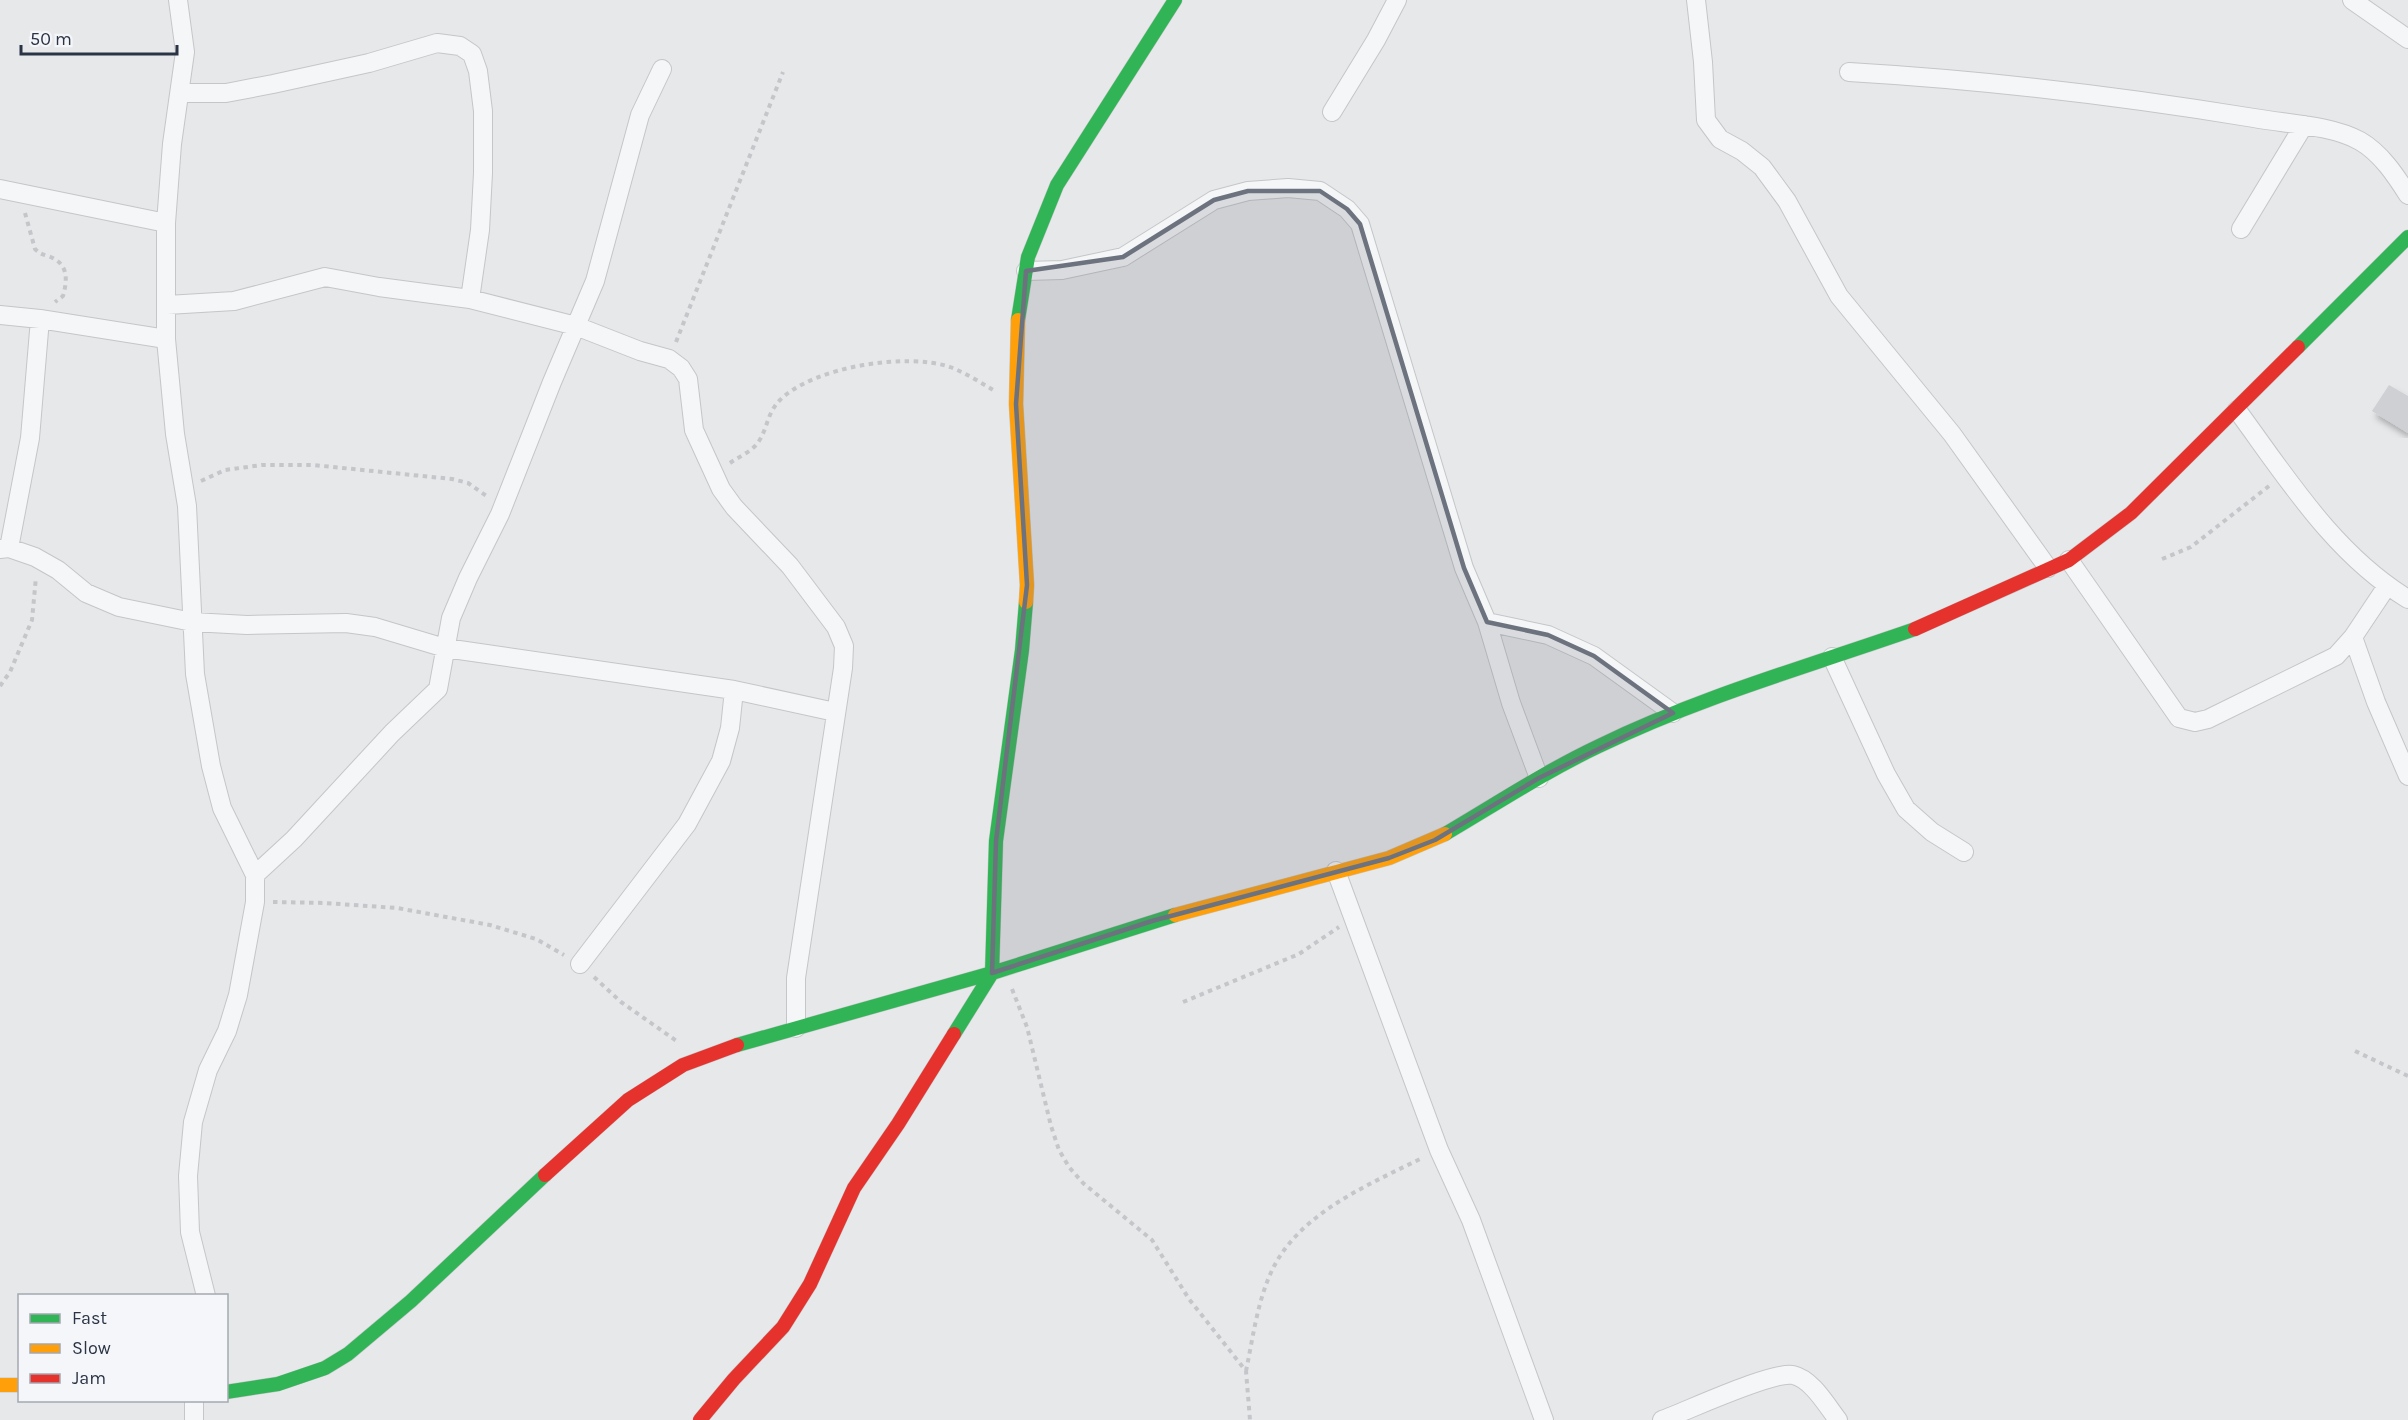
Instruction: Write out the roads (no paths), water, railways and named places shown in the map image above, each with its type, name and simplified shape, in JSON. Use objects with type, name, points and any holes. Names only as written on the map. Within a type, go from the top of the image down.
[{"type":"main road","points":[[700,1420],[734,1379],[783,1327],[810,1284],[854,1188],[998,971],[996,841],[1022,650],[1027,585],[1016,404],[1018,320],[1028,257],[1056,185],[1175,0]]},
{"type":"main road","points":[[228,1386],[278,1384],[325,1368],[348,1354],[411,1301],[602,1121],[628,1100],[683,1065],[746,1041],[998,971],[1152,921],[1389,858],[1435,840],[1598,746],[1673,713],[1929,624],[2069,560],[2131,513],[2237,410],[2408,237]]},
{"type":"main road","points":[[0,1385],[18,1385]]},
{"type":"street","points":[[178,0],[185,52],[172,144],[166,223],[166,339],[175,434],[187,506],[195,674],[211,766],[222,808],[255,875],[255,902],[237,995],[227,1031],[208,1070],[193,1122],[188,1176],[190,1232],[206,1294]]},
{"type":"street","points":[[1332,112],[1376,40],[1397,0]]},
{"type":"street","points":[[1696,0],[1707,120],[1720,139],[1742,151],[1762,167],[1787,201],[1839,296],[1952,434],[2048,568]]},
{"type":"street","points":[[2352,0],[2408,39]]},
{"type":"street","points":[[180,93],[226,93],[273,84],[369,63],[437,43],[460,46],[472,54],[478,71],[483,111],[483,173],[480,231],[470,299]]},
{"type":"street","points":[[255,875],[294,839],[392,733],[438,688],[451,618],[458,598],[500,514],[595,281],[640,115],[662,69]]},
{"type":"street","points":[[1849,72],[2104,95],[2304,125],[2360,141],[2394,174],[2408,195]]},
{"type":"street","points":[[2241,229],[2304,125]]},
{"type":"street","points":[[1026,271],[1062,270],[1123,257],[1214,200],[1248,191],[1288,188],[1320,191],[1347,209],[1360,224],[1464,568],[1487,622],[1511,703],[1539,778]]},
{"type":"street","points":[[0,189],[166,223]]},
{"type":"street","points":[[167,305],[234,301],[325,277],[470,299],[576,326],[640,351],[669,359],[681,368],[688,379],[694,430],[721,489],[734,507],[790,566],[836,627],[844,646],[796,978],[796,1028]]},
{"type":"street","points":[[0,315],[166,339]]},
{"type":"street","points":[[40,319],[30,438],[5,548],[44,561],[86,593],[119,607],[192,622],[247,625],[346,623],[375,627],[445,648],[734,690],[835,711]]},
{"type":"street","points":[[2237,410],[2344,549],[2387,586],[2408,599]]},
{"type":"street","points":[[2069,560],[2179,718],[2187,722],[2208,719],[2336,656],[2353,637],[2387,586]]},
{"type":"street","points":[[1487,622],[1548,635],[1594,656],[1673,713]]},
{"type":"street","points":[[2353,637],[2376,702],[2408,776]]},
{"type":"street","points":[[1832,657],[1886,774],[1906,809],[1932,832],[1964,852]]},
{"type":"street","points":[[580,964],[687,824],[721,761],[730,728],[734,690]]},
{"type":"street","points":[[1336,871],[1439,1150],[1471,1220],[1544,1420]]},
{"type":"street","points":[[1662,1420],[1758,1381],[1792,1375],[1806,1382],[1838,1420]]},
{"type":"street","points":[[194,1402],[194,1420]]}]
